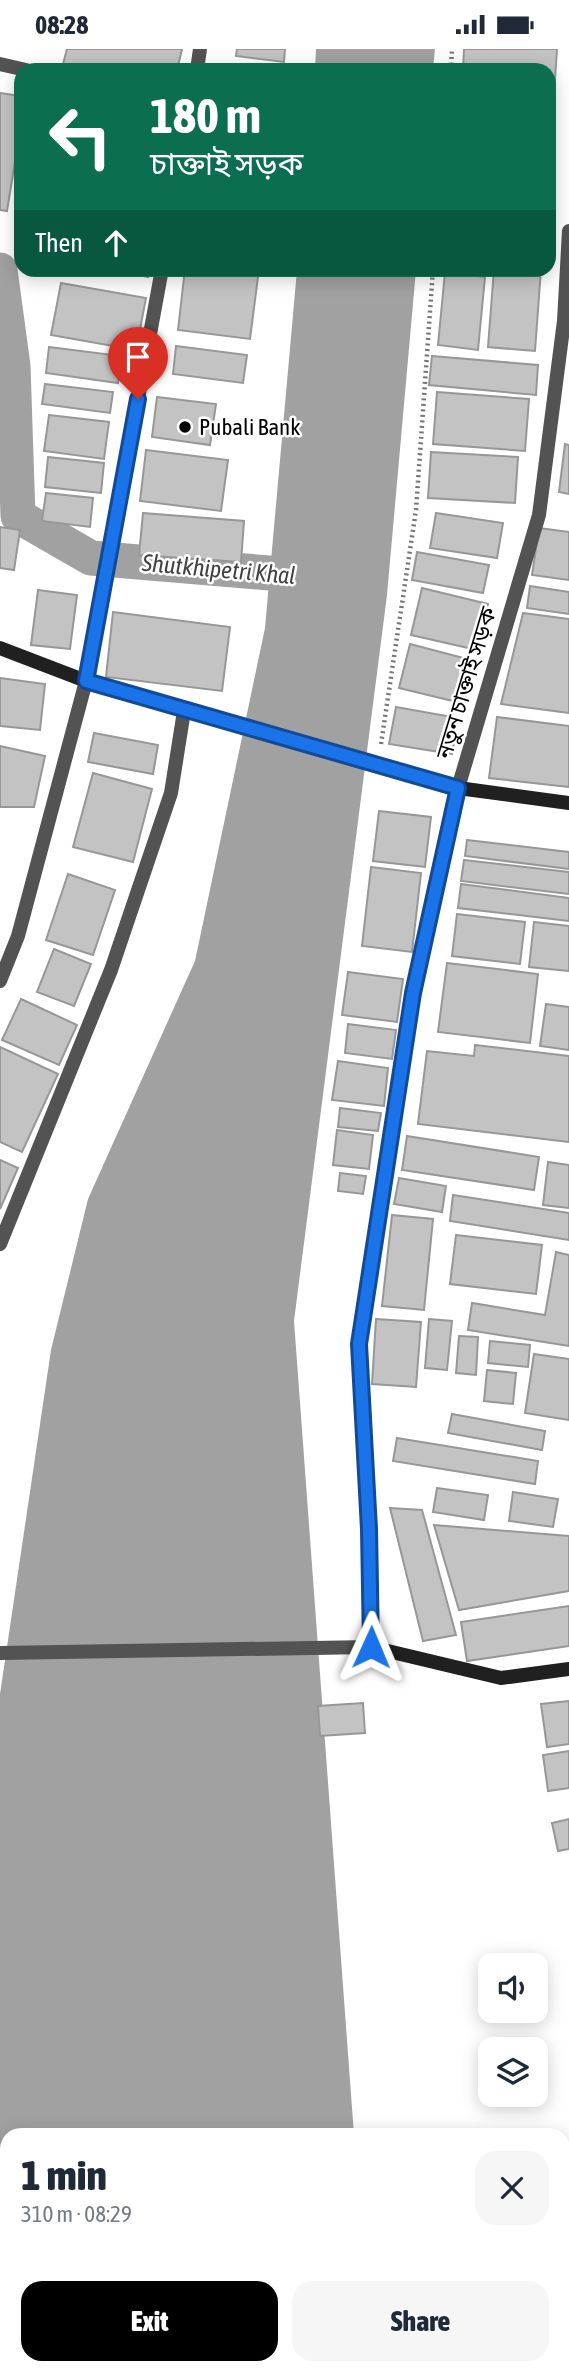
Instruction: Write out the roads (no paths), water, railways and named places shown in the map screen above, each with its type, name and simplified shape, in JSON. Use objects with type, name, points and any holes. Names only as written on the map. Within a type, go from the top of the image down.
[{"type":"main road","points":[[0,648],[86,681],[406,774],[458,788],[569,803]]},
{"type":"main road","points":[[371,1647],[501,1678],[569,1669]]},
{"type":"street","name":"নতুন চাক্তাই সড়ক","points":[[371,1647],[369,1529],[359,1344],[413,993],[458,788],[539,515],[564,321],[569,231]]},
{"type":"street","points":[[0,981],[18,936],[86,681],[161,277]]},
{"type":"street","points":[[0,1244],[115,957],[171,793],[184,711]]},
{"type":"street","points":[[0,1653],[371,1647]]},
{"type":"waterway","name":"Shutkhipetri Khal","points":[[0,270],[13,366],[18,516],[91,558],[317,577]]},
{"type":"place","name":"Pubali Bank","points":[[185,427]]}]
